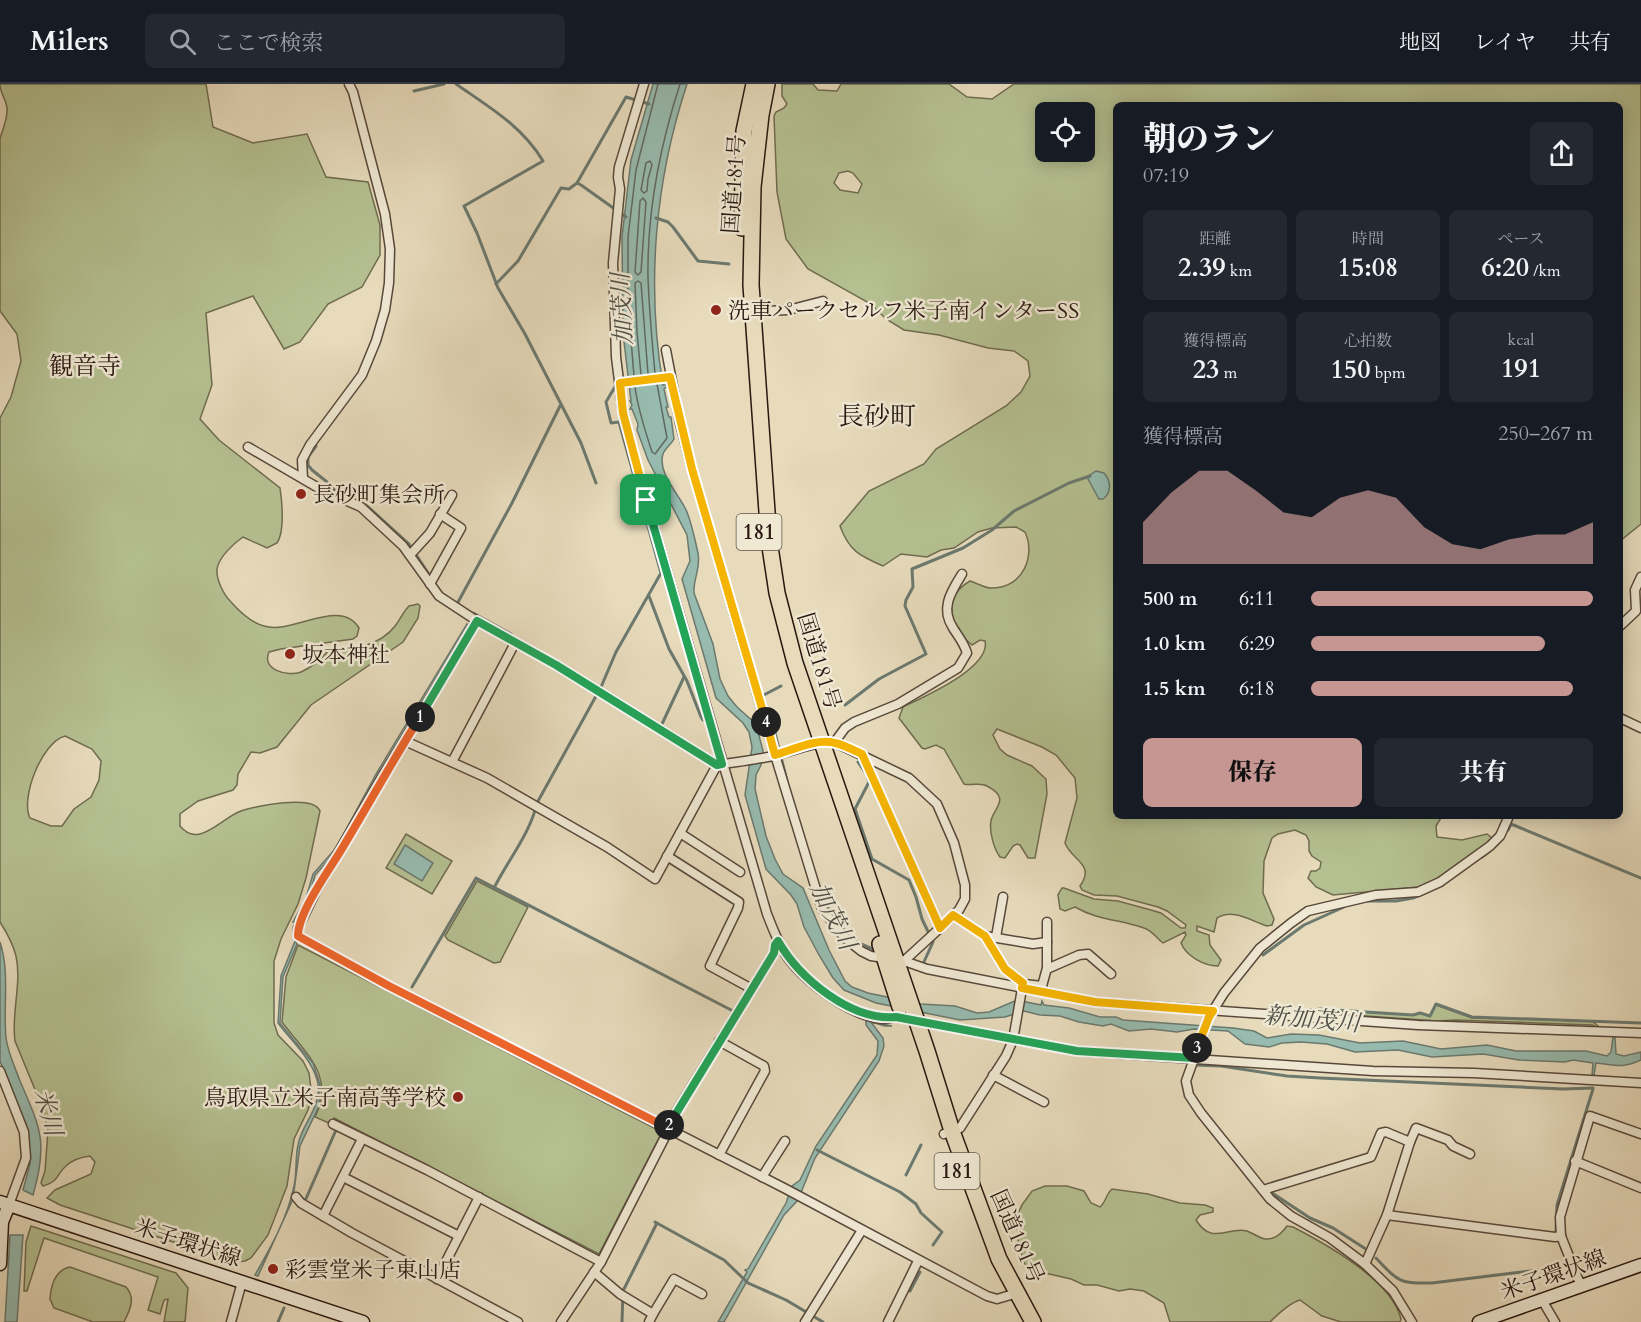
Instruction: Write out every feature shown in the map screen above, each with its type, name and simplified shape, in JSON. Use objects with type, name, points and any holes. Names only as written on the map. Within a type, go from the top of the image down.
[{"type":"highway","name":"国道181号","points":[[754,84],[744,131],[741,191],[742,261],[749,312],[758,520],[763,573],[783,657],[823,743],[894,959],[909,1018],[984,1241],[1033,1322]]},
{"type":"highway","name":"国道181号","points":[[749,312],[752,285],[753,187],[767,84]]},
{"type":"highway","name":"国道181号","points":[[1014,1294],[1023,1322]]},
{"type":"main road","points":[[0,1264],[4,1203]]},
{"type":"main road","name":"米子環状線","points":[[4,1203],[363,1322]]},
{"type":"main road","name":"米子環状線","points":[[1479,1322],[1641,1265]]},
{"type":"street","points":[[303,478],[302,460],[362,375],[386,310],[390,249],[386,214],[349,84]]},
{"type":"street","points":[[644,84],[633,125],[621,154],[618,177],[620,189],[614,253],[613,303],[616,357],[622,383],[623,413],[631,448],[767,914],[778,941],[793,964],[817,987],[853,1009],[882,1019],[909,1018],[1077,1051],[1195,1056],[1373,1071],[1474,1073],[1641,1083]]},
{"type":"street","points":[[749,312],[788,310],[823,301]]},
{"type":"street","points":[[666,350],[666,377],[774,756],[822,909],[845,938],[853,944],[872,956],[1095,1002],[1211,1014],[1418,1025],[1641,1033]]},
{"type":"street","points":[[622,383],[666,377]]},
{"type":"street","points":[[248,447],[322,490],[361,507],[403,546],[439,596],[477,621],[723,764],[774,756],[823,743],[854,722],[898,704],[958,668],[967,653],[946,612],[951,592],[962,574]]},
{"type":"street","points":[[410,555],[430,533],[452,495]]},
{"type":"street","points":[[430,584],[461,528],[441,514]]},
{"type":"street","points":[[1623,624],[1636,611],[1635,590],[1641,577]]},
{"type":"street","points":[[477,621],[316,891],[298,928],[298,936],[389,986],[668,1128],[993,1299],[1014,1294]]},
{"type":"street","points":[[452,762],[516,643]]},
{"type":"street","points":[[1623,719],[1641,728]]},
{"type":"street","points":[[405,741],[487,778],[607,847],[655,879],[680,833],[723,764]]},
{"type":"street","points":[[823,743],[862,754],[909,778],[940,808],[954,843],[965,885],[965,899],[940,928],[894,959]]},
{"type":"street","points":[[862,754],[940,928]]},
{"type":"street","points":[[1412,1322],[1393,1291],[1365,1264],[1330,1238],[1291,1216],[1270,1199],[1189,1095],[1186,1081],[1211,1014],[1224,993],[1260,948],[1308,911],[1366,897],[1418,892],[1440,882],[1496,841],[1508,819]]},
{"type":"street","points":[[680,833],[740,872]]},
{"type":"street","points":[[668,856],[739,902],[710,966],[752,989]]},
{"type":"street","points":[[996,937],[1003,897]]},
{"type":"street","points":[[953,915],[985,936],[1005,969],[1022,988]]},
{"type":"street","points":[[1022,988],[1042,986],[1047,969],[1047,922]]},
{"type":"street","points":[[985,936],[1033,944],[1047,942]]},
{"type":"street","points":[[561,1322],[602,1262],[684,1098],[774,953],[778,941]]},
{"type":"street","points":[[1047,969],[1079,955],[1088,954],[1111,974]]},
{"type":"street","points":[[948,1132],[960,1128],[1006,1056],[1013,1038],[1022,988]]},
{"type":"street","points":[[719,1041],[764,1066],[765,1071],[719,1155]]},
{"type":"street","points":[[0,1071],[24,1132],[26,1158],[4,1203]]},
{"type":"street","points":[[993,1075],[1044,1102]]},
{"type":"street","points":[[1583,1286],[1561,1236],[1560,1217],[1590,1116],[1641,1134]]},
{"type":"street","points":[[333,1124],[602,1262]]},
{"type":"street","points":[[1365,1264],[1387,1215],[1416,1128],[1448,1140],[1453,1146],[1470,1154]]},
{"type":"street","points":[[1263,1190],[1371,1158],[1381,1133],[1386,1132],[1410,1142]]},
{"type":"street","points":[[324,1216],[362,1139]]},
{"type":"street","points":[[762,1177],[785,1141]]},
{"type":"street","points":[[1575,1161],[1641,1188]]},
{"type":"street","points":[[343,1177],[459,1236]]},
{"type":"street","points":[[296,1197],[301,1203],[324,1216],[518,1322]]},
{"type":"street","points":[[437,1278],[479,1197]]},
{"type":"street","points":[[1387,1215],[1554,1237],[1561,1236]]},
{"type":"street","points":[[805,1322],[862,1230]]},
{"type":"street","points":[[888,1322],[918,1261]]},
{"type":"street","points":[[594,1272],[651,1318],[674,1279],[702,1294]]},
{"type":"street","points":[[231,1322],[242,1282]]},
{"type":"street","points":[[1542,1300],[1556,1322]]},
{"type":"green space","points":[[0,84],[206,84],[213,127],[253,143],[307,134],[326,177],[368,182],[380,225],[380,255],[362,287],[328,304],[300,342],[284,349],[253,296],[206,313],[212,385],[200,419],[219,440],[280,488],[282,508],[281,532],[277,543],[267,548],[243,537],[223,555],[217,569],[221,587],[228,599],[242,613],[264,626],[288,626],[328,616],[340,616],[351,619],[359,628],[357,636],[353,639],[269,652],[268,658],[272,668],[289,674],[301,672],[316,663],[328,651],[355,649],[374,642],[395,626],[409,606],[418,604],[420,606],[418,618],[403,642],[311,705],[277,747],[260,753],[251,752],[238,774],[237,785],[233,790],[198,801],[180,814],[180,826],[189,833],[197,834],[211,829],[236,813],[258,806],[296,802],[315,806],[320,811],[306,878],[298,904],[281,939],[274,961],[274,1023],[278,1035],[303,1061],[309,1073],[312,1097],[294,1139],[287,1186],[268,1235],[251,1258],[245,1261],[234,1262],[60,1205],[47,1198],[55,1190],[91,1174],[95,1162],[90,1156],[68,1164],[52,1182],[43,1186],[41,1183],[45,1171],[48,1130],[43,1109],[15,1041],[14,1020],[18,967],[13,947],[0,922],[0,418],[11,397],[21,361],[17,334],[0,311],[0,138],[7,112]],"holes":[[[65,736],[92,749],[101,761],[99,780],[91,797],[74,809],[62,826],[51,826],[30,818],[28,798],[35,772],[41,759],[56,740]]]},
{"type":"green space","points":[[782,84],[813,84],[818,90],[837,91],[841,84],[949,84],[967,97],[992,99],[1014,84],[1641,84],[1641,524],[1623,539],[1623,102],[1113,102],[1113,819],[1440,819],[1436,826],[1437,837],[1462,840],[1487,834],[1492,838],[1490,842],[1429,884],[1419,887],[1333,895],[1316,887],[1308,878],[1311,871],[1320,868],[1321,862],[1309,851],[1309,841],[1306,835],[1295,830],[1278,834],[1272,838],[1264,861],[1263,893],[1274,919],[1272,925],[1267,926],[1242,916],[1229,914],[1217,918],[1214,932],[1197,926],[1197,931],[1209,935],[1210,945],[1221,960],[1218,966],[1213,966],[1196,959],[1183,948],[1181,943],[1186,935],[1185,932],[1163,943],[1152,933],[1135,925],[1093,915],[1075,907],[1065,911],[1060,909],[1058,895],[1064,888],[1094,899],[1118,901],[1161,913],[1181,928],[1185,928],[1186,925],[1158,907],[1117,896],[1094,895],[1082,890],[1080,886],[1084,879],[1084,867],[1065,843],[1077,798],[1075,778],[1056,755],[997,729],[993,735],[1000,749],[1007,755],[1032,766],[1046,779],[1047,794],[1035,858],[1028,858],[1017,844],[1005,858],[1000,857],[992,840],[991,830],[992,816],[1000,799],[998,795],[984,785],[964,784],[944,749],[936,745],[922,748],[899,718],[903,707],[954,680],[978,661],[984,651],[985,641],[980,640],[972,645],[964,637],[954,621],[952,604],[961,588],[970,581],[984,587],[1003,587],[1019,576],[1028,560],[1029,550],[1025,532],[1016,527],[992,528],[978,532],[954,548],[941,550],[927,557],[901,554],[883,566],[856,552],[847,541],[840,526],[869,491],[924,464],[936,449],[1006,406],[1021,392],[1030,376],[1028,361],[1014,351],[988,348],[939,335],[904,330],[886,319],[871,304],[808,269],[786,239],[777,192],[774,116],[776,112],[787,104],[782,96]],"holes":[[[848,171],[853,173],[862,184],[858,193],[840,190],[834,183],[839,173]]]},
{"type":"green space","points":[[406,834],[452,861],[432,894],[386,868]]},
{"type":"green space","points":[[477,881],[528,907],[500,962],[494,963],[448,940],[445,936]]},
{"type":"green space","name":"鳥取県立米子南高等学校","points":[[298,945],[662,1132],[599,1254],[334,1118],[331,1124],[315,1117],[321,1102],[320,1077],[308,1055],[282,1022],[286,977]]},
{"type":"green space","points":[[1436,1005],[1472,1018],[1592,1021],[1603,1030],[1592,1025],[1437,1021],[1310,1012],[1310,1009],[1413,1015],[1420,1013],[1430,1016]]},
{"type":"green space","points":[[1045,1186],[1067,1186],[1084,1191],[1091,1203],[1100,1207],[1112,1189],[1148,1194],[1180,1203],[1205,1205],[1213,1208],[1213,1212],[1200,1215],[1196,1220],[1202,1228],[1214,1234],[1240,1230],[1269,1239],[1279,1235],[1287,1226],[1293,1227],[1339,1253],[1372,1277],[1395,1305],[1401,1319],[1400,1322],[1341,1322],[1322,1316],[1300,1300],[1288,1306],[1270,1322],[1170,1322],[1164,1303],[1144,1291],[1130,1289],[1119,1291],[1097,1285],[1084,1285],[1071,1279],[1032,1270],[1024,1263],[1018,1241],[1017,1216],[1032,1191]]},
{"type":"green space","points":[[31,1226],[176,1273],[188,1288],[185,1322],[164,1322],[168,1299],[164,1300],[160,1314],[148,1310],[158,1277],[44,1238],[27,1291],[24,1291],[26,1242]]},
{"type":"green space","points":[[70,1267],[126,1287],[131,1300],[124,1322],[93,1322],[54,1308],[50,1299],[51,1289],[57,1275]]},
{"type":"water","points":[[653,84],[687,84],[667,158],[657,233],[655,309],[658,347],[663,385],[669,385],[664,389],[674,439],[663,454],[663,469],[684,505],[692,527],[699,559],[694,593],[713,644],[720,679],[728,696],[756,724],[763,751],[761,765],[756,775],[755,789],[766,836],[783,874],[803,888],[829,950],[845,981],[852,987],[868,993],[921,1004],[955,1006],[977,1013],[989,1012],[1017,1000],[1041,1005],[1042,1001],[1044,1005],[1069,1008],[1100,1017],[1233,1028],[1254,1031],[1267,1038],[1291,1034],[1319,1035],[1360,1043],[1403,1041],[1441,1049],[1487,1045],[1516,1051],[1586,1051],[1607,1056],[1611,1052],[1613,1037],[1616,1054],[1624,1056],[1641,1052],[1641,1060],[1623,1065],[1596,1063],[1594,1075],[1592,1075],[1593,1063],[1573,1060],[1565,1062],[1519,1060],[1483,1054],[1432,1057],[1398,1050],[1355,1052],[1327,1044],[1301,1042],[1282,1043],[1269,1047],[1245,1044],[1228,1031],[1194,1029],[1177,1032],[1151,1029],[1129,1031],[1111,1024],[1103,1026],[1060,1016],[1024,1011],[1005,1017],[960,1020],[876,1003],[844,990],[833,978],[819,955],[804,927],[797,904],[766,869],[745,795],[752,747],[749,732],[743,723],[716,698],[682,579],[690,561],[687,535],[648,460],[637,430],[638,424],[630,409],[632,405],[623,333],[622,237],[631,160]]},
{"type":"water","points":[[1096,471],[1104,473],[1109,483],[1108,493],[1103,499],[1099,499],[1087,477]]},
{"type":"water","points":[[467,624],[470,625],[378,775],[334,854],[315,875],[309,899],[296,923],[293,922],[306,898],[313,874],[336,848],[376,774]]},
{"type":"water","points":[[405,845],[433,863],[422,881],[394,864]]},
{"type":"water","points":[[295,941],[297,944],[283,977],[280,1023],[313,1063],[320,1084],[319,1106],[300,1146],[293,1199],[282,1224],[294,1186],[300,1137],[317,1101],[318,1093],[318,1084],[312,1067],[278,1023],[281,976]]},
{"type":"water","points":[[0,942],[5,965],[7,1044],[40,1136],[40,1162],[33,1195],[23,1190],[30,1164],[26,1124],[0,1061]]},
{"type":"water","points":[[863,1015],[877,1023],[892,1026],[871,1022],[883,1038],[884,1046],[879,1061],[815,1158],[798,1200],[784,1215],[724,1322],[718,1322],[747,1272],[745,1270],[748,1269],[786,1203],[792,1186],[800,1180],[816,1146],[877,1055],[878,1041],[866,1025],[866,1021],[870,1021]]},
{"type":"water","points":[[277,1234],[258,1276],[255,1275],[267,1254]]},
{"type":"water","points":[[10,1235],[23,1235],[17,1322],[5,1322]]},
{"type":"waterway","points":[[414,91],[444,84]]},
{"type":"waterway","points":[[456,84],[515,127],[543,161],[464,206],[498,288],[525,334],[581,443],[596,483]]},
{"type":"waterway","points":[[577,183],[626,97],[649,104]]},
{"type":"waterway","points":[[496,284],[518,261],[561,188],[569,189],[577,183],[626,217]]},
{"type":"waterway","points":[[656,218],[668,222],[673,227],[698,261],[729,264]]},
{"type":"waterway","points":[[494,888],[524,836],[537,803],[601,687],[616,652],[661,573],[619,422],[611,423],[606,402],[616,385]]},
{"type":"waterway","points":[[457,604],[512,503],[560,406]]},
{"type":"waterway","points":[[316,446],[308,457],[308,465],[312,470],[341,493],[366,505],[409,544],[432,579]]},
{"type":"waterway","points":[[845,705],[879,679],[926,654],[905,606],[913,587],[912,569],[963,548],[992,530],[1014,511],[1069,483],[1090,476]]},
{"type":"waterway","points":[[649,596],[669,649],[687,681],[701,717],[703,720],[706,719]]},
{"type":"waterway","points":[[473,613],[511,634]]},
{"type":"waterway","points":[[662,724],[684,677]]},
{"type":"waterway","points":[[762,696],[781,686]]},
{"type":"waterway","points":[[763,701],[774,729],[787,781]]},
{"type":"waterway","points":[[858,762],[869,782],[855,809],[872,859],[909,880],[922,919],[933,942],[923,964]]},
{"type":"waterway","points":[[1508,830],[1511,824],[1641,878]]},
{"type":"waterway","points":[[1482,857],[1490,851]]},
{"type":"waterway","points":[[412,987],[476,878],[735,1012]]},
{"type":"waterway","points":[[1368,901],[1396,901],[1413,898],[1443,885]]},
{"type":"waterway","name":"加茂川","points":[[823,899],[835,919]]},
{"type":"waterway","points":[[1263,955],[1304,925],[1344,907]]},
{"type":"waterway","name":"加茂川","points":[[855,941],[875,950]]},
{"type":"waterway","name":"新加茂川","points":[[1319,1009],[1413,1015],[1420,1013],[1430,1016],[1436,1004],[1472,1017],[1641,1023]]},
{"type":"waterway","points":[[1194,1065],[1320,1078],[1563,1089],[1593,1088]]},
{"type":"waterway","points":[[1563,1252],[1556,1232],[1557,1205],[1593,1089]]},
{"type":"waterway","points":[[305,1201],[336,1130]]},
{"type":"waterway","points":[[906,1175],[921,1145]]},
{"type":"waterway","points":[[817,1150],[900,1192],[916,1204],[921,1213],[942,1232],[933,1245]]},
{"type":"waterway","points":[[1269,1191],[1310,1218],[1333,1228],[1369,1251]]},
{"type":"waterway","points":[[655,1222],[724,1260],[748,1283],[786,1300],[823,1322]]},
{"type":"waterway","points":[[622,1322],[623,1291],[657,1223]]},
{"type":"waterway","points":[[1376,1258],[1389,1272],[1412,1283],[1432,1283],[1570,1266]]},
{"type":"waterway","points":[[910,1291],[920,1272]]},
{"type":"waterway","points":[[278,1322],[284,1308]]},
{"type":"place","name":"洗車パークセルフ米子南インターSS","points":[[716,310]]},
{"type":"place","name":"長砂町集会所","points":[[301,494]]},
{"type":"place","name":"坂本神社","points":[[290,654]]},
{"type":"place","name":"鳥取県立米子南高等学校","points":[[458,1097]]},
{"type":"place","name":"彩雲堂米子東山店","points":[[273,1269]]},
{"type":"district","name":"観音寺","points":[[85,366]]},
{"type":"district","name":"長砂町","points":[[877,416]]},
{"type":"route","points":[[670,377],[692,469],[775,755],[816,743],[830,742],[862,754],[940,928],[953,915],[985,936],[1005,969],[1023,983],[1022,988],[1095,1002],[1213,1011],[1194,1058],[1077,1051],[896,1017],[882,1019],[853,1009],[817,987],[793,964],[778,941],[774,953],[684,1098],[668,1128],[389,986],[298,936],[298,928],[316,891],[477,621],[556,665],[717,765],[722,764],[646,500],[623,413],[620,383],[670,377]]},
{"type":"water label","name":"米川","points":[[48,1112]]}]
